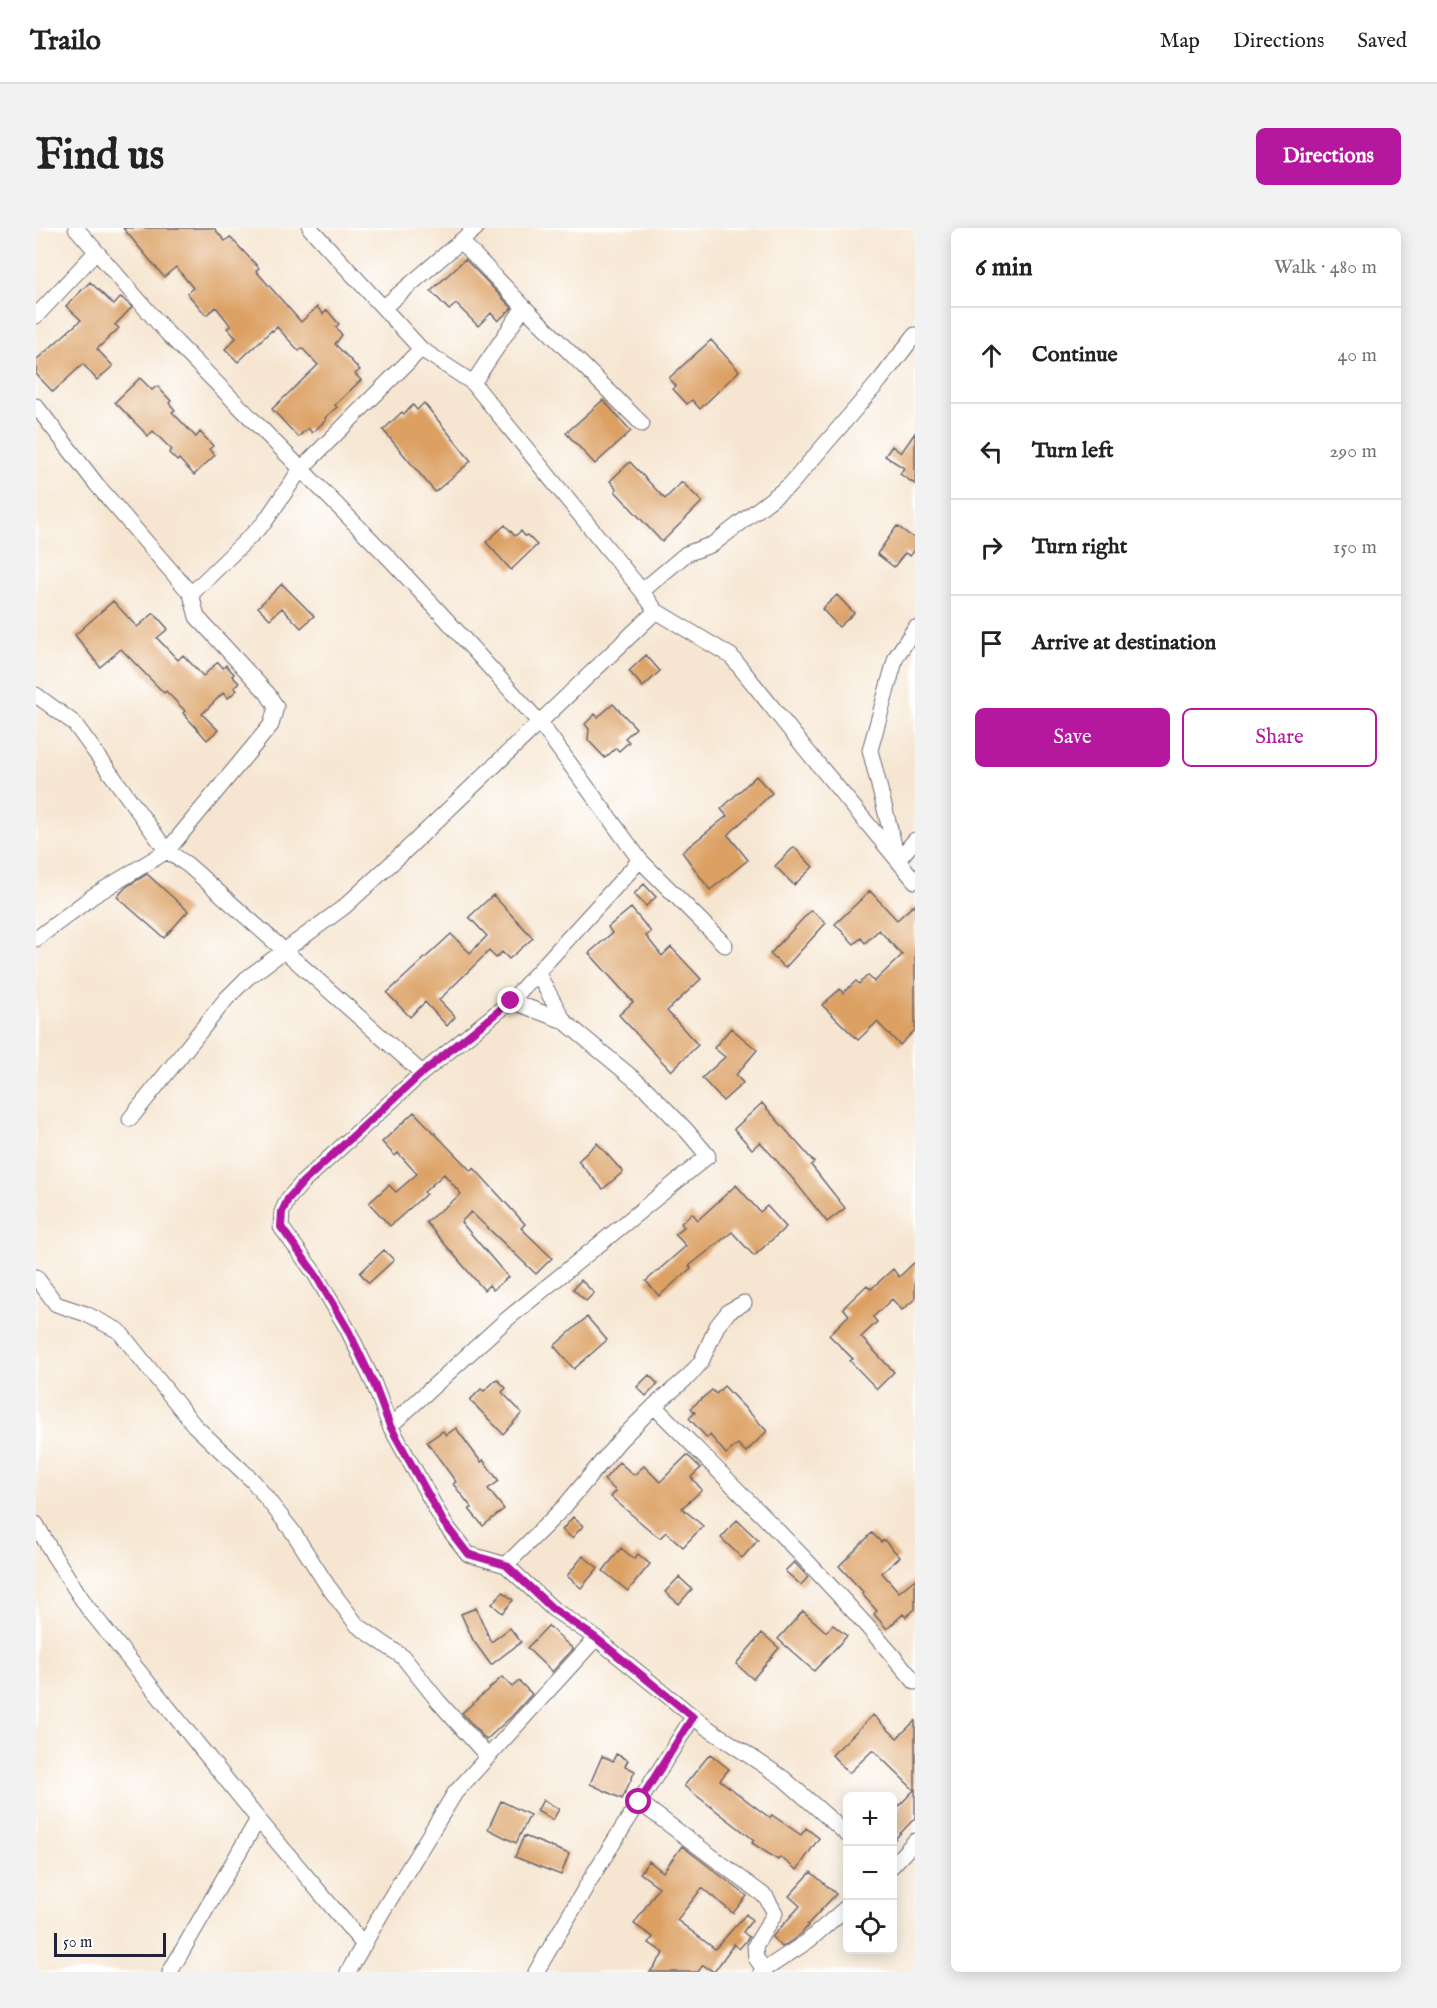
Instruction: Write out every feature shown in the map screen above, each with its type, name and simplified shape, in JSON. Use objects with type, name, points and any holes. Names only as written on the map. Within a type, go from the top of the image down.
[{"type":"street","points":[[76,228],[167,333],[396,566],[540,723],[640,860],[725,945]]},
{"type":"street","points":[[310,228],[422,349],[473,382],[657,611],[732,656],[915,881]]},
{"type":"street","points":[[384,307],[476,228]]},
{"type":"street","points":[[462,242],[642,424]]},
{"type":"street","points":[[36,316],[96,252]]},
{"type":"street","points":[[473,382],[524,307]]},
{"type":"street","points":[[642,591],[686,554],[713,544],[790,485],[881,379],[915,335]]},
{"type":"street","points":[[191,594],[264,523],[300,470],[422,349]]},
{"type":"street","points":[[36,406],[98,485],[191,594],[197,617],[267,694],[276,707],[271,725],[167,851],[93,896],[36,939]]},
{"type":"street","points":[[130,1119],[226,999],[247,978],[344,907],[657,611]]},
{"type":"street","points":[[898,860],[870,750],[896,657],[915,628]]},
{"type":"street","points":[[36,695],[74,723],[167,851],[188,865],[422,1073]]},
{"type":"street","points":[[898,860],[915,840]]},
{"type":"street","points":[[640,860],[511,1001],[422,1073],[303,1182],[288,1199],[282,1212],[281,1227],[315,1274],[348,1330],[374,1384],[390,1426],[444,1523],[468,1554],[506,1565],[553,1609],[596,1638],[693,1717],[783,1778],[843,1831]]},
{"type":"street","points":[[538,974],[564,1021]]},
{"type":"street","points":[[390,1426],[506,1320],[708,1156],[646,1089],[564,1021],[511,1001]]},
{"type":"street","points":[[36,1277],[56,1304],[86,1314],[119,1331],[194,1425],[253,1481],[293,1533],[357,1625],[403,1656],[438,1701],[488,1757]]},
{"type":"street","points":[[506,1565],[564,1507],[620,1440],[654,1406],[689,1376],[701,1362],[717,1326],[729,1311],[744,1303]]},
{"type":"street","points":[[654,1406],[796,1549],[883,1643],[915,1682]]},
{"type":"street","points":[[36,1524],[87,1607],[258,1819],[364,1945]]},
{"type":"street","points":[[348,1972],[455,1793],[596,1638]]},
{"type":"street","points":[[536,1972],[693,1717]]},
{"type":"street","points":[[639,1802],[766,1897],[775,1913],[755,1946],[756,1958],[763,1971],[808,1941],[843,1910]]},
{"type":"street","points":[[170,1972],[258,1819]]},
{"type":"street","points":[[897,1861],[915,1841]]},
{"type":"building","points":[[123,228],[214,228],[225,241],[230,237],[259,268],[256,271],[301,322],[317,307],[323,314],[327,310],[339,324],[336,327],[342,335],[335,344],[360,370],[355,374],[361,380],[335,405],[337,407],[312,433],[308,428],[298,437],[272,409],[318,365],[302,348],[299,351],[277,327],[238,362],[225,349],[236,338],[227,328],[231,326],[216,307],[206,315],[187,293],[193,288],[176,267],[164,277]]},
{"type":"building","points":[[465,259],[512,308],[498,321],[491,313],[478,326],[456,304],[449,310],[431,291]]},
{"type":"building","points":[[90,282],[114,305],[121,297],[132,307],[115,325],[119,328],[97,349],[113,366],[97,380],[83,364],[53,392],[36,374],[36,360],[81,320],[66,306]]},
{"type":"building","points":[[711,340],[739,371],[700,409],[692,400],[687,404],[673,389],[676,386],[669,378]]},
{"type":"building","points":[[140,378],[152,390],[157,386],[171,401],[169,403],[175,410],[172,412],[196,437],[200,432],[213,446],[209,449],[215,455],[194,475],[179,459],[177,461],[169,453],[172,450],[153,431],[148,436],[115,402]]},
{"type":"building","points":[[603,400],[631,431],[595,464],[566,433]]},
{"type":"building","points":[[424,403],[471,461],[435,492],[383,430],[402,412],[404,414],[413,405],[417,410]]},
{"type":"building","points":[[915,433],[915,484],[900,474],[904,468],[885,456],[892,446],[901,453]]},
{"type":"building","points":[[630,462],[665,499],[682,482],[702,502],[662,542],[615,491],[617,489],[610,481]]},
{"type":"building","points":[[505,525],[515,536],[521,531],[537,545],[511,570],[486,542]]},
{"type":"building","points":[[897,526],[915,539],[915,550],[910,556],[905,553],[894,567],[877,554]]},
{"type":"building","points":[[282,584],[314,616],[301,628],[282,608],[270,619],[258,607]]},
{"type":"building","points":[[837,595],[854,613],[839,627],[822,609]]},
{"type":"building","points":[[113,601],[137,627],[154,613],[168,629],[157,638],[178,660],[183,655],[203,676],[218,662],[223,668],[226,665],[234,674],[232,676],[239,683],[234,688],[237,690],[228,698],[223,693],[202,714],[218,730],[207,740],[183,713],[185,711],[121,649],[100,667],[75,635]]},
{"type":"building","points":[[646,655],[660,671],[643,687],[629,671]]},
{"type":"building","points":[[613,704],[636,728],[625,738],[629,742],[619,751],[616,748],[605,758],[588,740],[589,729],[585,724],[595,714],[598,717]]},
{"type":"building","points":[[756,776],[772,793],[728,835],[748,860],[710,890],[682,852],[727,816],[721,809]]},
{"type":"building","points":[[794,847],[813,867],[794,885],[775,866]]},
{"type":"building","points":[[147,874],[188,911],[164,938],[117,897],[126,887]]},
{"type":"building","points":[[644,884],[656,897],[646,906],[634,894]]},
{"type":"building","points":[[870,891],[897,920],[915,904],[915,1030],[900,1045],[877,1022],[858,1040],[822,1005],[840,989],[843,993],[856,981],[859,984],[868,975],[874,982],[902,955],[879,930],[865,943],[861,938],[854,944],[835,924]]},
{"type":"building","points":[[493,895],[533,938],[509,959],[502,952],[496,958],[489,951],[439,1000],[455,1017],[447,1026],[425,1002],[410,1017],[387,993],[451,934],[470,953],[487,936],[469,917]]},
{"type":"building","points":[[631,908],[651,932],[646,936],[662,956],[671,947],[701,979],[667,1011],[698,1045],[671,1071],[619,1015],[633,1002],[589,953],[612,933],[608,927]]},
{"type":"building","points":[[811,910],[826,923],[785,968],[770,954]]},
{"type":"building","points":[[731,1028],[757,1050],[736,1075],[743,1083],[723,1101],[702,1078],[725,1057],[714,1048]]},
{"type":"building","points":[[762,1103],[814,1162],[811,1165],[845,1208],[827,1222],[760,1142],[752,1149],[734,1129]]},
{"type":"building","points":[[414,1112],[471,1171],[474,1168],[525,1224],[521,1228],[552,1258],[536,1274],[471,1212],[461,1222],[508,1277],[493,1290],[489,1285],[484,1290],[426,1222],[461,1194],[444,1174],[424,1192],[426,1194],[390,1226],[369,1203],[389,1185],[396,1192],[417,1174],[398,1153],[395,1156],[382,1142]]},
{"type":"building","points":[[597,1143],[623,1172],[603,1189],[578,1161]]},
{"type":"building","points":[[736,1185],[760,1212],[767,1206],[786,1227],[754,1256],[732,1232],[689,1266],[691,1268],[659,1296],[646,1281],[686,1246],[675,1234],[684,1227],[681,1223],[692,1213],[698,1220]]},
{"type":"building","points":[[384,1250],[394,1260],[369,1283],[360,1273]]},
{"type":"building","points":[[915,1262],[915,1299],[902,1310],[892,1299],[873,1317],[877,1322],[861,1337],[894,1372],[877,1389],[850,1361],[853,1359],[829,1335],[849,1315],[843,1308],[867,1285],[871,1289],[893,1269],[899,1277]]},
{"type":"building","points":[[581,1280],[594,1293],[586,1301],[573,1289]]},
{"type":"building","points":[[587,1317],[607,1340],[574,1369],[554,1346]]},
{"type":"building","points":[[649,1375],[658,1384],[646,1396],[637,1387]]},
{"type":"building","points":[[497,1379],[506,1388],[502,1392],[522,1413],[503,1434],[470,1400],[481,1389],[484,1391]]},
{"type":"building","points":[[724,1386],[767,1431],[746,1452],[738,1444],[726,1454],[710,1435],[707,1438],[689,1418],[695,1413],[691,1408],[712,1390],[716,1394]]},
{"type":"building","points":[[456,1428],[481,1462],[483,1460],[499,1481],[488,1489],[504,1509],[483,1526],[469,1509],[472,1508],[453,1484],[456,1482],[427,1442],[443,1431],[446,1435]]},
{"type":"building","points":[[687,1455],[701,1468],[691,1477],[702,1490],[682,1508],[703,1526],[683,1547],[666,1532],[660,1538],[652,1532],[611,1497],[616,1491],[604,1480],[619,1462],[634,1475],[644,1466],[660,1482]]},
{"type":"building","points":[[573,1517],[583,1526],[572,1538],[562,1530]]},
{"type":"building","points":[[737,1520],[758,1540],[742,1558],[721,1538]]},
{"type":"building","points":[[872,1533],[881,1542],[884,1540],[900,1557],[882,1573],[899,1592],[915,1579],[915,1609],[906,1617],[903,1614],[887,1629],[874,1614],[877,1611],[862,1594],[863,1592],[839,1566]]},
{"type":"building","points":[[621,1548],[634,1559],[638,1554],[650,1564],[628,1591],[603,1571]]},
{"type":"building","points":[[583,1556],[598,1568],[581,1588],[567,1576]]},
{"type":"building","points":[[794,1562],[808,1577],[801,1585],[785,1571]]},
{"type":"building","points":[[679,1577],[692,1589],[679,1604],[665,1592]]},
{"type":"building","points":[[503,1592],[513,1600],[502,1613],[492,1604]]},
{"type":"building","points":[[476,1608],[491,1642],[510,1628],[521,1642],[491,1665],[473,1640],[461,1614]]},
{"type":"building","points":[[803,1611],[826,1632],[833,1625],[847,1636],[814,1671],[778,1639]]},
{"type":"building","points":[[548,1626],[573,1649],[552,1672],[527,1648]]},
{"type":"building","points":[[762,1633],[779,1648],[753,1679],[736,1664]]},
{"type":"building","points":[[502,1677],[512,1687],[519,1681],[532,1694],[486,1740],[462,1713]]},
{"type":"building","points":[[873,1715],[897,1738],[915,1721],[915,1818],[897,1837],[897,1808],[914,1790],[873,1750],[849,1773],[832,1755]]},
{"type":"building","points":[[616,1754],[628,1760],[625,1766],[635,1771],[622,1799],[590,1784],[602,1756],[613,1761]]},
{"type":"building","points":[[710,1754],[729,1769],[720,1780],[770,1818],[772,1815],[801,1835],[806,1828],[819,1838],[797,1870],[780,1857],[778,1860],[752,1843],[754,1840],[684,1786]]},
{"type":"building","points":[[543,1800],[559,1809],[553,1820],[537,1811]]},
{"type":"building","points":[[501,1801],[530,1815],[516,1843],[488,1829]]},
{"type":"building","points":[[524,1836],[569,1854],[561,1875],[515,1857]]},
{"type":"building","points":[[682,1846],[747,1896],[733,1913],[702,1888],[677,1920],[715,1949],[746,1914],[752,1920],[743,1932],[749,1937],[739,1949],[734,1944],[714,1972],[703,1965],[698,1972],[650,1972],[664,1953],[649,1943],[653,1937],[634,1924],[659,1887],[640,1873],[649,1861],[663,1872]]},
{"type":"building","points":[[811,1872],[836,1894],[801,1934],[782,1947],[772,1937],[800,1906],[789,1896]]},
{"type":"route","points":[[511,1001],[422,1073],[303,1182],[288,1199],[282,1212],[281,1227],[315,1274],[348,1330],[374,1384],[390,1426],[444,1523],[468,1554],[506,1565],[553,1609],[596,1638],[693,1717],[639,1802]]}]
